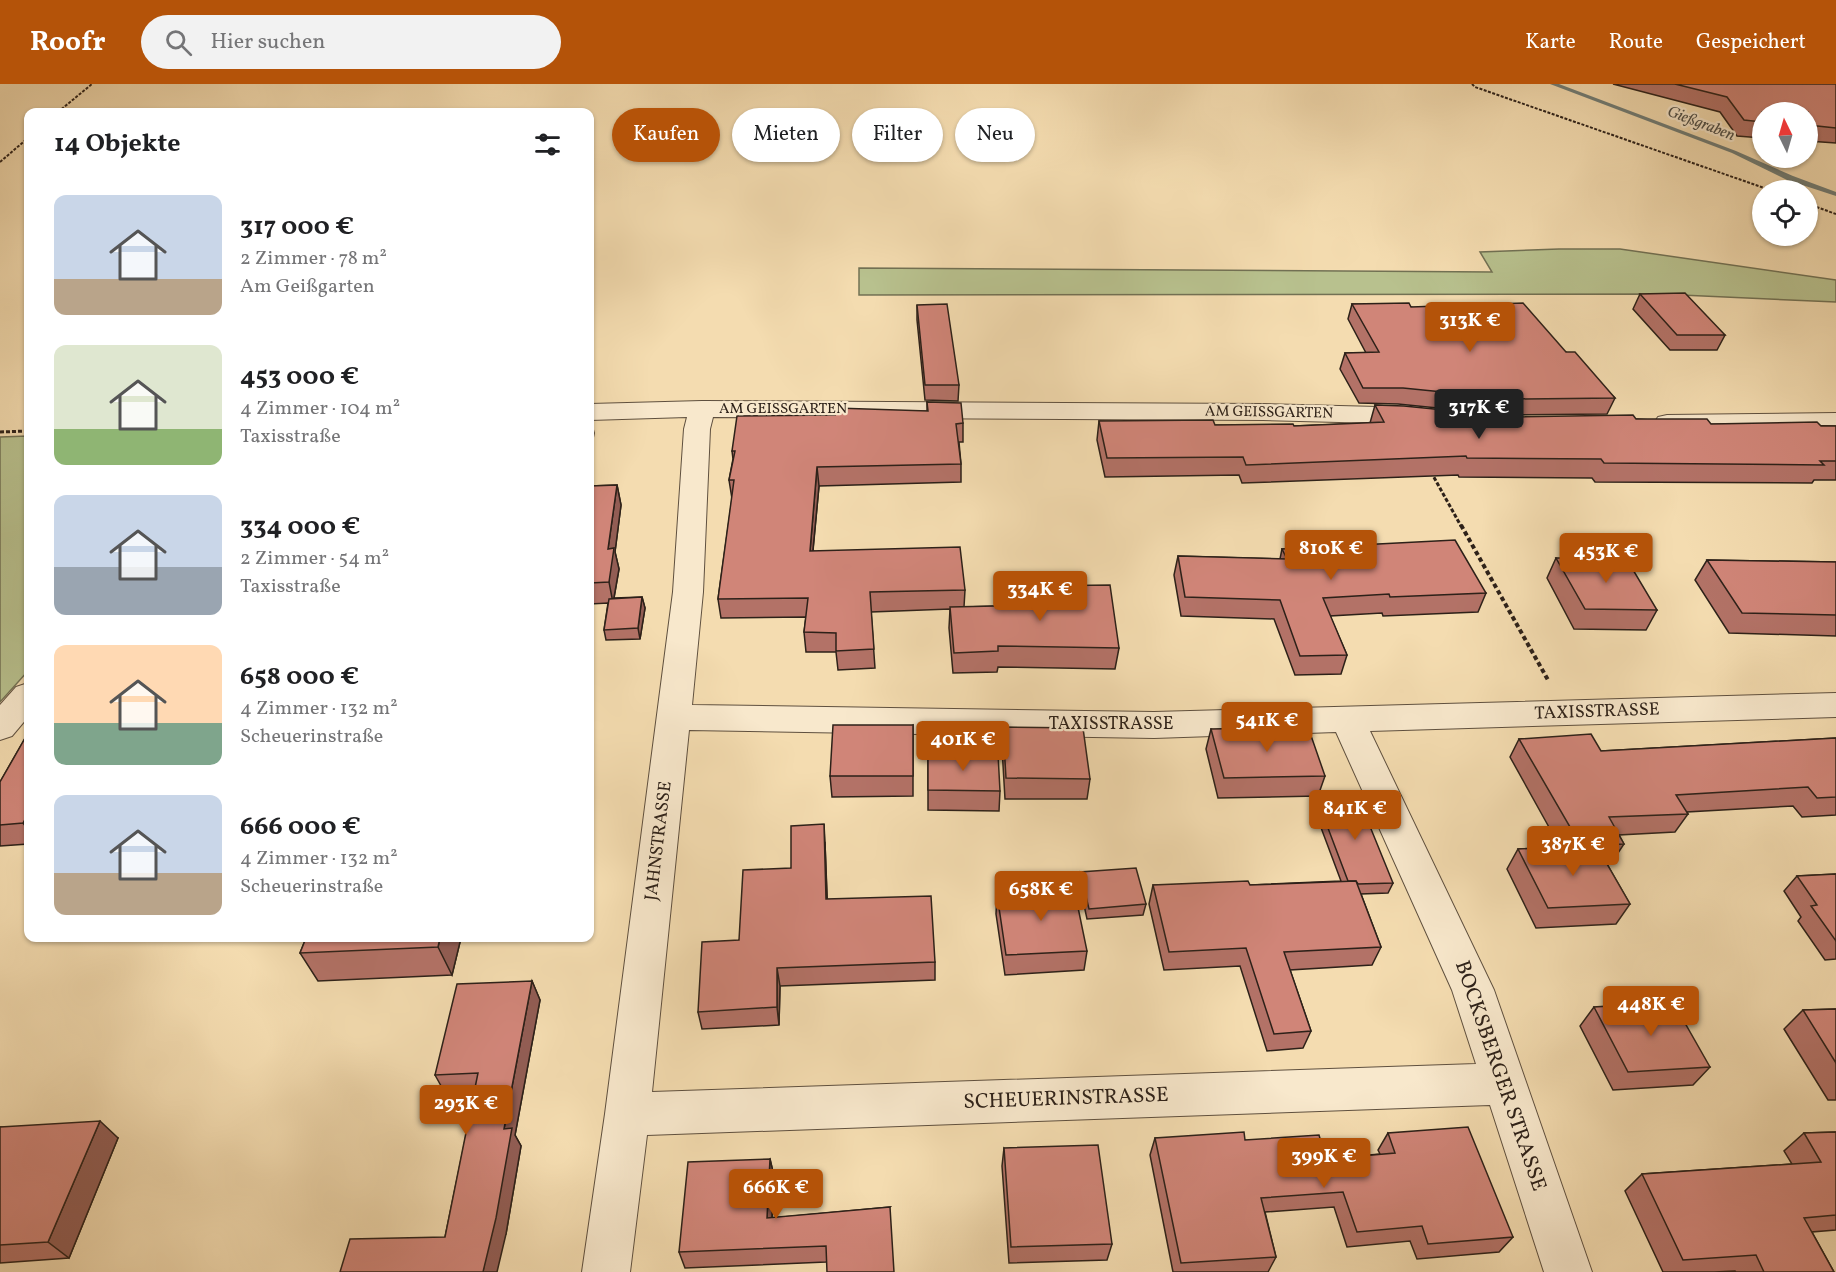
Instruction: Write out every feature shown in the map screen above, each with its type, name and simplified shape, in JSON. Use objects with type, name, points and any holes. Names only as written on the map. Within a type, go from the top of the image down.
[{"type":"street","name":"AM GEISSGARTEN","points":[[594,412],[702,409],[1398,414],[1442,418]]},
{"type":"street","name":"JAHNSTRASSE","points":[[606,1272],[627,1114],[688,592],[697,429],[702,409]]},
{"type":"street","points":[[1638,424],[1836,421]]},
{"type":"street","points":[[0,727],[24,700]]},
{"type":"street","name":"TAXISSTRASSE","points":[[674,717],[1154,725],[1836,705]]},
{"type":"street","name":"BOCKSBERGER STRASSE","points":[[1348,720],[1473,990],[1568,1272]]},
{"type":"street","name":"SCHEUERINSTRASSE","points":[[627,1114],[1505,1084]]},
{"type":"path","points":[[63,108],[92,84]]},
{"type":"path","points":[[1472,84],[1475,87],[1752,184]]},
{"type":"path","points":[[0,162],[24,141]]},
{"type":"path","points":[[1818,208],[1836,214]]},
{"type":"path","points":[[1398,414],[1567,713]]},
{"type":"path","points":[[0,432],[24,431]]},
{"type":"green space","points":[[1620,249],[1836,280],[1836,302],[1659,294],[859,295],[859,268],[1492,272],[1480,252]]},
{"type":"green space","points":[[24,436],[24,675],[0,702],[0,437]]},
{"type":"building","points":[[1675,84],[1836,84],[1836,128],[1818,126],[1818,102],[1752,102],[1752,121],[1744,120],[1727,97]]},
{"type":"building","points":[[1685,293],[1725,335],[1677,335],[1640,294]]},
{"type":"building","points":[[1409,303],[1411,307],[1523,303],[1566,352],[1575,352],[1615,398],[1513,399],[1403,388],[1363,388],[1345,353],[1379,352],[1352,304]]},
{"type":"building","points":[[947,304],[959,385],[925,385],[917,305]]},
{"type":"building","points":[[927,402],[961,403],[963,423],[956,424],[961,464],[817,467],[810,551],[960,547],[965,590],[870,592],[874,649],[836,651],[836,633],[804,632],[808,598],[718,599],[734,480],[729,480],[735,451],[732,451],[737,416],[835,415],[836,408],[928,411]]},
{"type":"building","points":[[1375,405],[1514,417],[1633,415],[1636,419],[1707,419],[1711,424],[1817,422],[1821,426],[1836,426],[1836,461],[1820,461],[1824,465],[1604,463],[1601,459],[1467,458],[1466,456],[1246,465],[1243,457],[1107,458],[1099,421],[1213,420],[1215,425],[1293,424],[1294,426],[1384,422]]},
{"type":"building","points":[[617,485],[608,549],[614,548],[609,582],[594,583],[594,486]]},
{"type":"building","points":[[1455,540],[1486,593],[1390,597],[1389,594],[1323,598],[1347,655],[1300,656],[1280,600],[1185,597],[1178,556],[1287,559],[1282,549]]},
{"type":"building","points":[[1556,558],[1626,558],[1657,610],[1585,609]]},
{"type":"building","points":[[1707,560],[1836,562],[1836,615],[1742,613]]},
{"type":"building","points":[[1110,585],[1119,648],[998,646],[998,651],[954,653],[950,607],[1037,605],[1035,586]]},
{"type":"building","points":[[642,597],[638,628],[604,630],[609,599]]},
{"type":"building","points":[[833,725],[913,725],[913,776],[830,776]]},
{"type":"building","points":[[1003,727],[1083,728],[1090,779],[1006,778]]},
{"type":"building","points":[[1308,727],[1325,776],[1224,778],[1211,729]]},
{"type":"building","points":[[1591,734],[1601,751],[1836,738],[1836,797],[1817,798],[1808,787],[1676,795],[1688,814],[1609,817],[1624,844],[1581,846],[1519,739]]},
{"type":"building","points":[[24,740],[23,823],[0,825],[0,782]]},
{"type":"building","points":[[928,753],[998,754],[1000,791],[928,790]]},
{"type":"building","points":[[1358,797],[1393,883],[1358,884],[1356,881],[1348,881],[1317,799]]},
{"type":"building","points":[[824,824],[826,899],[931,896],[935,962],[777,968],[777,1007],[698,1012],[702,942],[739,940],[743,870],[791,868],[791,826]]},
{"type":"building","points":[[1596,845],[1630,904],[1548,908],[1518,849]]},
{"type":"building","points":[[1136,868],[1146,904],[1089,909],[1080,872]]},
{"type":"building","points":[[1836,874],[1836,941],[1811,906],[1817,905],[1797,876]]},
{"type":"building","points":[[1248,881],[1250,885],[1356,881],[1381,947],[1284,952],[1311,1031],[1274,1034],[1246,948],[1169,952],[1153,885]]},
{"type":"building","points":[[1074,888],[1087,951],[1006,955],[997,894]]},
{"type":"building","points":[[304,942],[439,942],[438,947],[300,953]]},
{"type":"building","points":[[532,981],[504,1129],[512,1128],[496,1218],[483,1272],[340,1272],[350,1239],[445,1237],[478,1073],[435,1075],[457,984]]},
{"type":"building","points":[[1673,1002],[1710,1067],[1628,1072],[1594,1007]]},
{"type":"building","points":[[1836,1009],[1836,1063],[1803,1010]]},
{"type":"building","points":[[100,1121],[48,1242],[0,1245],[0,1127]]},
{"type":"building","points":[[1468,1127],[1513,1237],[1428,1244],[1422,1226],[1357,1232],[1343,1192],[1261,1198],[1276,1257],[1181,1263],[1155,1138],[1244,1132],[1245,1140],[1319,1135],[1326,1159],[1395,1153],[1388,1133]]},
{"type":"building","points":[[1836,1132],[1836,1215],[1804,1218],[1834,1272],[1764,1272],[1756,1255],[1683,1260],[1642,1174],[1821,1162],[1804,1133]]},
{"type":"building","points":[[1098,1145],[1112,1244],[1011,1247],[1004,1148]]},
{"type":"building","points":[[770,1159],[767,1218],[890,1207],[894,1272],[827,1272],[826,1246],[679,1252],[688,1162]]},
{"type":"waterway","name":"Gießgraben","points":[[1553,84],[1734,152],[1790,178],[1836,194]]}]
